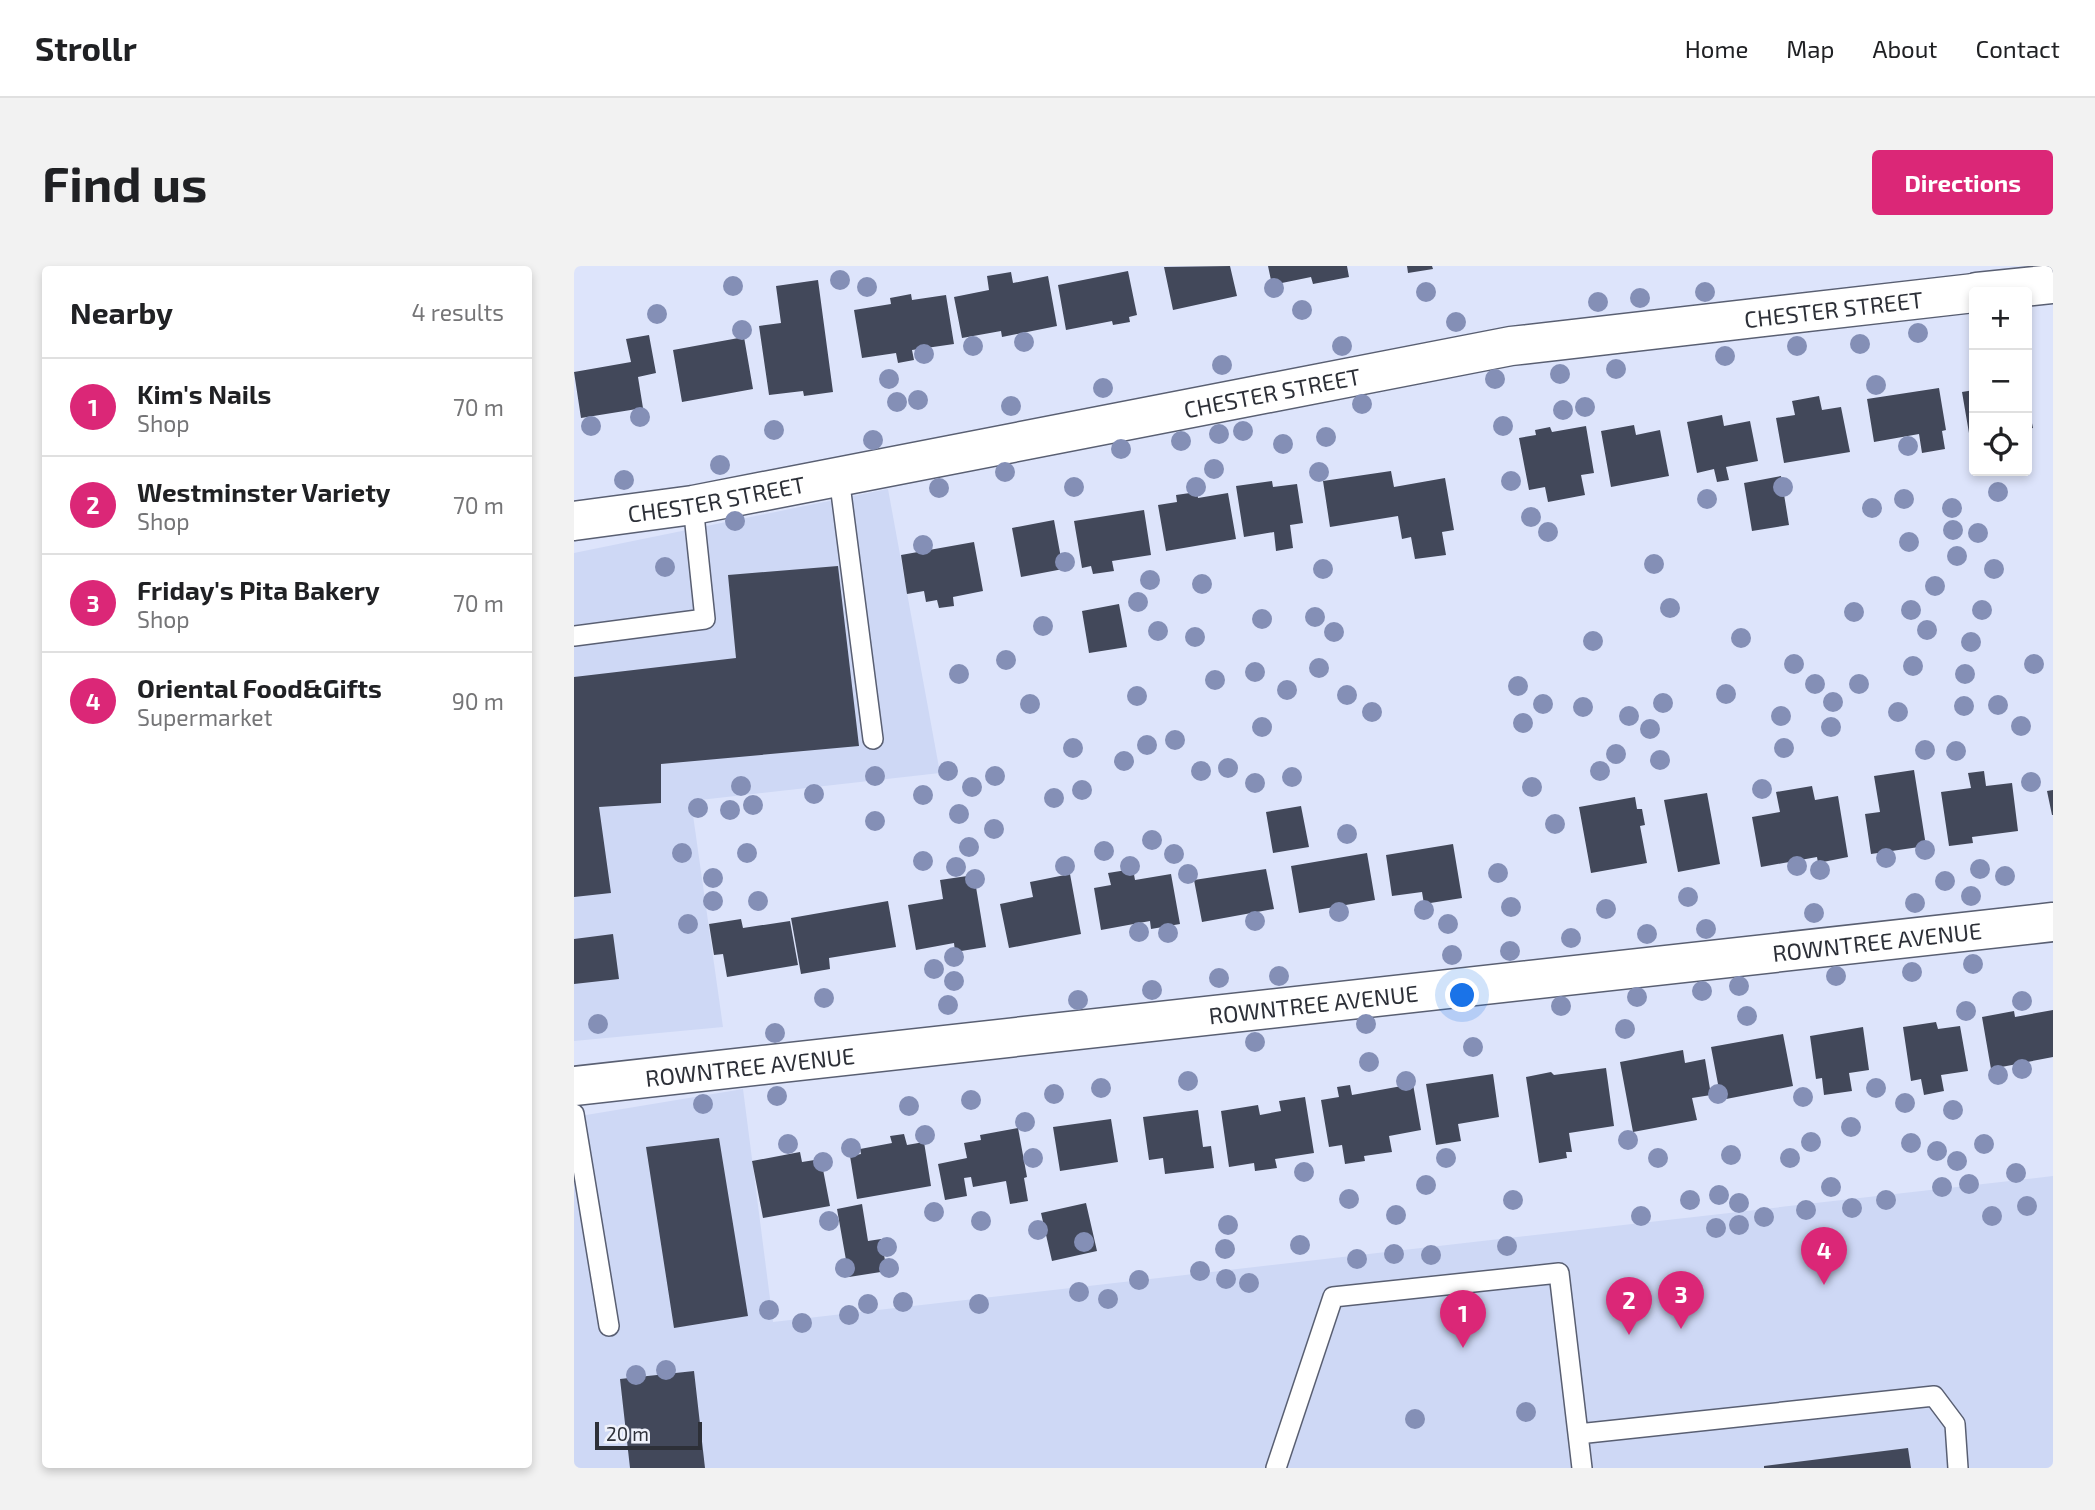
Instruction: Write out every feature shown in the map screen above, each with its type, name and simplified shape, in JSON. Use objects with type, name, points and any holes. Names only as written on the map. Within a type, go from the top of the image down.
[{"type":"street","name":"CHESTER STREET","points":[[2024,287],[2053,284]]},
{"type":"street","name":"CHESTER STREET","points":[[574,520],[692,505],[1511,346],[1969,293]]},
{"type":"street","name":"ROWNTREE AVENUE","points":[[574,1086],[2053,922]]},
{"type":"lane","points":[[839,477],[873,739]]},
{"type":"lane","points":[[574,636],[705,619],[692,505]]},
{"type":"lane","points":[[574,1114],[609,1326]]},
{"type":"lane","points":[[1276,1468],[1333,1297],[1559,1273],[1582,1468]]},
{"type":"lane","points":[[1578,1434],[1934,1396],[1955,1424],[1958,1468]]},
{"type":"shaded area","points":[[888,489],[940,773],[691,801],[723,1027],[574,1041],[574,553]]},
{"type":"shaded area","points":[[743,1089],[773,1322],[2053,1176],[2053,1468],[574,1468],[574,1117]]},
{"type":"building","points":[[1230,266],[1237,296],[1173,310],[1164,267]]},
{"type":"building","points":[[1268,266],[1347,266],[1349,277],[1313,284],[1311,277],[1272,285]]},
{"type":"building","points":[[1407,266],[1432,266],[1433,269],[1408,273]]},
{"type":"building","points":[[1128,271],[1137,315],[1129,317],[1130,322],[1113,325],[1112,321],[1066,330],[1058,285]]},
{"type":"building","points":[[1011,272],[1013,283],[1048,276],[1057,326],[1002,337],[1001,331],[962,338],[954,297],[989,290],[987,276]]},
{"type":"building","points":[[818,280],[833,392],[804,396],[803,391],[769,395],[759,326],[781,323],[776,286]]},
{"type":"building","points":[[911,294],[912,300],[946,295],[954,344],[912,350],[914,360],[898,363],[896,353],[862,358],[854,310],[891,304],[890,298]]},
{"type":"building","points":[[649,335],[656,373],[638,377],[643,408],[581,418],[574,372],[631,362],[626,339]]},
{"type":"building","points":[[744,337],[753,389],[682,402],[673,350]]},
{"type":"building","points":[[1939,388],[1946,430],[1942,431],[1945,449],[1922,453],[1919,434],[1874,442],[1867,399]]},
{"type":"building","points":[[1969,391],[1969,433],[1962,392]]},
{"type":"building","points":[[1819,396],[1822,410],[1841,407],[1850,452],[1784,463],[1776,418],[1795,415],[1792,401]]},
{"type":"building","points":[[1722,415],[1724,426],[1750,421],[1758,461],[1726,467],[1729,480],[1717,482],[1714,469],[1697,473],[1687,422]]},
{"type":"building","points":[[1634,425],[1636,435],[1660,430],[1669,476],[1611,487],[1601,431]]},
{"type":"building","points":[[1586,426],[1594,473],[1581,475],[1585,495],[1548,502],[1545,487],[1529,490],[1519,438],[1536,435],[1535,430],[1550,427],[1552,432]]},
{"type":"building","points":[[1391,471],[1394,487],[1445,478],[1454,530],[1442,532],[1446,555],[1415,559],[1411,537],[1402,539],[1398,516],[1330,527],[1323,481]]},
{"type":"building","points":[[1781,476],[1789,525],[1752,531],[1744,483]]},
{"type":"building","points":[[1272,481],[1273,487],[1297,484],[1303,523],[1290,525],[1293,548],[1276,551],[1274,532],[1244,537],[1236,486]]},
{"type":"building","points":[[1197,492],[1198,498],[1228,493],[1236,539],[1166,551],[1158,505],[1177,502],[1176,495]]},
{"type":"building","points":[[1144,510],[1151,555],[1112,561],[1114,571],[1093,574],[1091,566],[1082,568],[1074,521]]},
{"type":"building","points":[[1054,520],[1063,569],[1021,577],[1012,528]]},
{"type":"building","points":[[974,542],[983,591],[953,597],[954,606],[939,608],[937,600],[926,602],[924,591],[907,594],[901,555]]},
{"type":"building","points":[[838,566],[859,746],[661,764],[661,803],[599,807],[611,893],[574,897],[574,677],[736,658],[728,575]]},
{"type":"building","points":[[1119,604],[1127,647],[1089,653],[1082,611]]},
{"type":"building","points":[[1914,770],[1926,846],[1871,854],[1865,814],[1880,812],[1874,776]]},
{"type":"building","points":[[1984,771],[1986,786],[2012,783],[2018,831],[1972,837],[1973,843],[1949,846],[1941,792],[1971,788],[1968,773]]},
{"type":"building","points":[[1812,786],[1815,800],[1838,796],[1848,857],[1818,863],[1817,857],[1761,867],[1752,817],[1780,812],[1776,792]]},
{"type":"building","points":[[2053,790],[2053,815],[2052,815],[2047,791]]},
{"type":"building","points":[[1707,793],[1720,864],[1678,872],[1664,800]]},
{"type":"building","points":[[1635,797],[1637,809],[1642,809],[1645,825],[1640,826],[1647,863],[1591,873],[1579,807]]},
{"type":"building","points":[[1301,806],[1309,847],[1273,853],[1266,812]]},
{"type":"building","points":[[1453,844],[1462,898],[1424,904],[1422,892],[1392,896],[1386,855]]},
{"type":"building","points":[[1367,853],[1375,900],[1299,913],[1291,866]]},
{"type":"building","points":[[1133,869],[1135,880],[1171,874],[1180,924],[1151,929],[1150,921],[1101,930],[1094,888],[1111,885],[1108,873]]},
{"type":"building","points":[[1266,869],[1274,909],[1202,922],[1194,880]]},
{"type":"building","points":[[1070,874],[1081,934],[1009,948],[1000,904],[1033,897],[1030,882]]},
{"type":"building","points":[[974,875],[986,947],[955,952],[954,943],[916,950],[908,905],[943,899],[940,880]]},
{"type":"building","points":[[888,901],[896,947],[829,958],[830,969],[801,974],[791,918]]},
{"type":"building","points":[[741,919],[743,928],[790,921],[798,965],[727,977],[723,954],[714,955],[709,924]]},
{"type":"building","points":[[613,934],[619,979],[574,984],[574,939]]},
{"type":"building","points":[[2053,1010],[2053,1057],[1991,1069],[1982,1017],[2014,1011],[2015,1017]]},
{"type":"building","points":[[1936,1022],[1938,1029],[1960,1026],[1968,1071],[1941,1075],[1944,1091],[1924,1095],[1921,1079],[1911,1081],[1903,1027]]},
{"type":"building","points":[[1863,1027],[1869,1070],[1849,1073],[1852,1091],[1824,1095],[1822,1078],[1816,1079],[1810,1036]]},
{"type":"building","points":[[1783,1034],[1793,1086],[1721,1100],[1711,1047]]},
{"type":"building","points":[[1683,1050],[1685,1063],[1705,1059],[1711,1095],[1692,1098],[1697,1120],[1633,1132],[1620,1062]]},
{"type":"building","points":[[1606,1068],[1614,1126],[1569,1133],[1572,1152],[1566,1152],[1567,1158],[1539,1163],[1526,1077],[1551,1072],[1554,1075]]},
{"type":"building","points":[[1493,1074],[1499,1117],[1458,1124],[1461,1141],[1436,1145],[1426,1084]]},
{"type":"building","points":[[1413,1084],[1421,1130],[1389,1136],[1392,1152],[1364,1156],[1365,1161],[1345,1164],[1342,1145],[1329,1147],[1321,1100],[1339,1097],[1337,1087],[1350,1085],[1352,1095]]},
{"type":"building","points":[[1305,1097],[1314,1153],[1275,1159],[1277,1168],[1255,1171],[1254,1163],[1229,1167],[1221,1111],[1258,1105],[1260,1115],[1281,1111],[1279,1101]]},
{"type":"building","points":[[1198,1110],[1203,1147],[1211,1146],[1214,1168],[1165,1174],[1163,1158],[1149,1160],[1143,1117]]},
{"type":"building","points":[[1111,1119],[1118,1162],[1060,1171],[1053,1127]]},
{"type":"building","points":[[1018,1128],[1027,1177],[1024,1178],[1028,1201],[1010,1204],[1006,1181],[973,1187],[971,1177],[964,1178],[967,1196],[945,1200],[938,1164],[967,1158],[964,1143],[981,1140],[980,1135]]},
{"type":"building","points":[[904,1134],[907,1145],[924,1142],[931,1186],[857,1199],[850,1156],[861,1154],[860,1149],[892,1143],[890,1136]]},
{"type":"building","points":[[719,1138],[748,1316],[674,1328],[646,1147]]},
{"type":"building","points":[[800,1152],[802,1162],[821,1159],[830,1206],[763,1218],[752,1161]]},
{"type":"building","points":[[1086,1203],[1097,1251],[1052,1261],[1041,1213]]},
{"type":"building","points":[[862,1204],[868,1241],[881,1239],[887,1271],[849,1277],[837,1209]]},
{"type":"building","points":[[694,1371],[705,1468],[630,1468],[620,1379]]},
{"type":"building","points":[[1908,1448],[1911,1468],[1764,1468],[1764,1466]]},
{"type":"place","name":"Oriental Food&Gifts","points":[[1824,1285]]},
{"type":"place","name":"Friday's Pita Bakery","points":[[1681,1329]]},
{"type":"place","name":"Westminster Variety","points":[[1629,1335]]},
{"type":"place","name":"Kim's Nails","points":[[1463,1348]]}]
